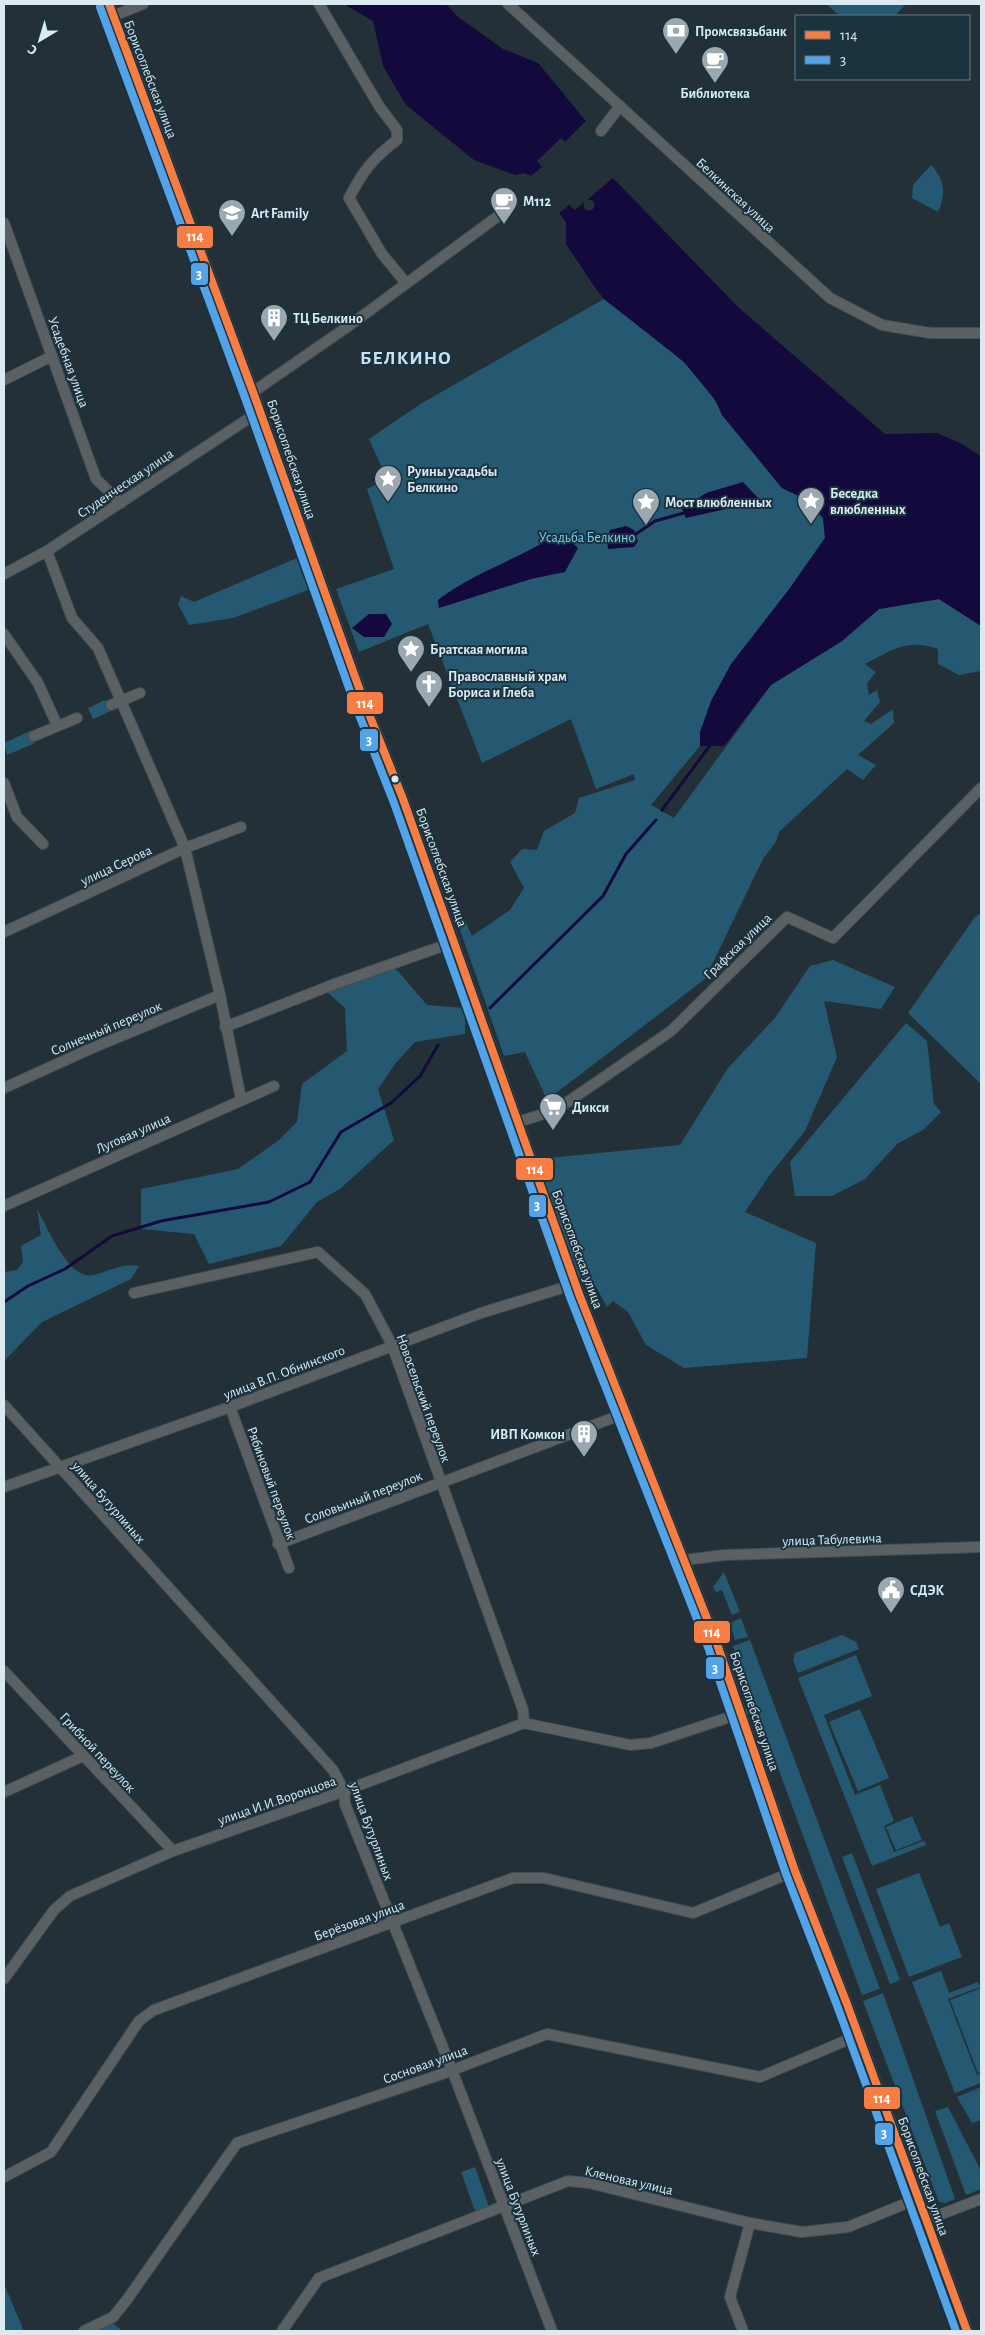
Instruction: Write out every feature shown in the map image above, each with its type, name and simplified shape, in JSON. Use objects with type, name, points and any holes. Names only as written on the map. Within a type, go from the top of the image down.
[{"type":"street","name":"Борисоглебская улица","points":[[108,4],[260,411],[325,595],[403,799],[575,1284],[685,1560],[742,1713],[795,1871],[859,2035],[917,2200],[967,2331]]},
{"type":"street","points":[[113,16],[143,4]]},
{"type":"street","points":[[319,4],[379,106],[397,130],[397,140],[374,157],[349,198],[382,254],[406,283]]},
{"type":"street","name":"Белкинская улица","points":[[508,4],[830,298],[882,325],[930,333],[981,333]]},
{"type":"street","points":[[601,131],[620,106]]},
{"type":"street","points":[[253,392],[509,208]]},
{"type":"street","name":"Усадебная улица","points":[[4,223],[96,479],[121,502]]},
{"type":"street","points":[[4,380],[52,356]]},
{"type":"street","name":"Студенческая улица","points":[[4,574],[47,551],[260,411]]},
{"type":"street","points":[[47,551],[72,618],[98,648],[185,848],[220,995],[241,1099]]},
{"type":"street","points":[[4,634],[38,683],[58,725]]},
{"type":"street","points":[[110,705],[140,693]]},
{"type":"street","points":[[34,736],[76,718]]},
{"type":"street","points":[[4,783],[17,817],[43,844]]},
{"type":"street","name":"Графская улица","points":[[518,1122],[556,1110],[671,1032],[787,917],[833,938],[981,788]]},
{"type":"street","name":"улица Серова","points":[[4,932],[185,848],[241,827]]},
{"type":"street","points":[[225,1027],[332,985],[454,942]]},
{"type":"street","name":"Солнечный переулок","points":[[4,1088],[90,1048],[220,995]]},
{"type":"street","name":"Луговая улица","points":[[4,1206],[241,1099],[274,1086]]},
{"type":"street","name":"Новосельский переулок","points":[[134,1293],[318,1252],[366,1294],[392,1345],[523,1710],[524,1722]]},
{"type":"street","name":"улица В.П. Обнинского","points":[[4,1487],[230,1408],[392,1345],[481,1313],[575,1284]]},
{"type":"street","name":"улица Бутурлиных","points":[[4,1405],[333,1770],[344,1791],[345,1804],[452,2070],[552,2331]]},
{"type":"street","name":"Рябиновый переулок","points":[[230,1408],[278,1544],[289,1568]]},
{"type":"street","name":"Соловьиный переулок","points":[[278,1544],[626,1413]]},
{"type":"street","name":"улица Табулевича","points":[[685,1560],[724,1555],[981,1547]]},
{"type":"street","name":"Грибной переулок","points":[[4,1671],[172,1851]]},
{"type":"street","points":[[524,1722],[630,1745],[650,1743],[742,1713]]},
{"type":"street","name":"улица И.И.Воронцова","points":[[4,1980],[54,1910],[70,1896],[172,1851],[344,1791],[524,1722]]},
{"type":"street","points":[[4,1792],[84,1756]]},
{"type":"street","name":"Берёзовая улица","points":[[4,2176],[51,2152],[139,2021],[154,2010],[513,1878],[544,1878],[694,1913],[795,1871]]},
{"type":"street","name":"Сосновая улица","points":[[84,2331],[113,2317],[237,2143],[452,2070],[547,2034],[760,2077],[859,2035]]},
{"type":"street","name":"Кленовая улица","points":[[282,2331],[319,2278],[568,2181],[589,2183],[750,2223],[802,2232],[848,2227],[917,2200]]},
{"type":"street","points":[[926,2220],[981,2199]]},
{"type":"street","points":[[743,2331],[730,2297],[750,2223]]},
{"type":"green space","points":[[826,4],[906,4],[896,15],[839,15]]},
{"type":"green space","points":[[931,165],[939,176],[943,187],[938,212],[912,198],[913,185]]},
{"type":"green space","name":"Усадьба Белкино","points":[[604,299],[671,351],[701,380],[713,397],[722,415],[782,488],[805,499],[823,518],[825,538],[790,588],[700,732],[700,746],[651,805],[674,818],[771,685],[842,641],[879,609],[939,599],[981,626],[981,671],[959,675],[938,664],[938,649],[917,645],[900,647],[865,664],[876,672],[867,683],[869,695],[877,690],[880,702],[864,721],[871,724],[893,709],[894,723],[858,755],[876,765],[863,780],[847,769],[779,832],[776,842],[763,859],[705,979],[547,1100],[525,1052],[504,1056],[452,907],[458,905],[472,936],[510,910],[524,888],[510,862],[522,849],[537,850],[544,831],[575,813],[579,798],[635,780],[634,774],[596,789],[571,719],[482,763],[428,624],[359,652],[336,589],[394,569],[367,489],[387,479],[369,439],[422,403]]},
{"type":"green space","points":[[297,558],[308,590],[233,618],[189,625],[178,604],[181,596],[194,602]]},
{"type":"green space","points":[[105,700],[111,711],[93,719],[88,708]]},
{"type":"green space","points":[[30,731],[35,743],[7,755],[4,743]]},
{"type":"green space","points":[[981,913],[981,1084],[908,1013],[975,917]]},
{"type":"green space","points":[[833,960],[895,987],[881,1009],[824,1001],[837,1057],[805,1131],[769,1176],[745,1212],[816,1243],[807,1358],[684,1368],[646,1345],[628,1312],[613,1301],[607,1307],[595,1285],[581,1282],[543,1178],[538,1159],[680,1145],[728,1068],[775,1018],[810,966]]},
{"type":"green space","points":[[394,969],[397,970],[427,1005],[465,1008],[465,1034],[415,1042],[395,1064],[378,1089],[394,1140],[340,1189],[317,1202],[281,1246],[209,1264],[194,1234],[141,1229],[141,1189],[238,1169],[279,1140],[297,1122],[302,1084],[347,1051],[345,1008],[327,992]]},
{"type":"green space","points":[[906,1023],[927,1041],[934,1104],[941,1112],[923,1130],[897,1144],[865,1179],[832,1196],[795,1196],[790,1162]]},
{"type":"green space","points":[[37,1209],[60,1251],[76,1270],[85,1275],[94,1275],[122,1266],[139,1266],[131,1279],[42,1322],[4,1361],[4,1272],[17,1270],[23,1262],[21,1246],[41,1235]]},
{"type":"green space","points":[[724,1572],[740,1612],[732,1615],[722,1590],[716,1592],[713,1587]]},
{"type":"green space","points":[[741,1618],[748,1637],[735,1640],[730,1623]]},
{"type":"green space","points":[[842,1635],[856,1642],[859,1649],[798,1673],[793,1660],[795,1653]]},
{"type":"green space","points":[[750,1640],[880,1989],[862,1995],[733,1646]]},
{"type":"green space","points":[[856,1655],[872,1696],[824,1715],[855,1795],[880,1785],[894,1821],[884,1826],[894,1852],[924,1841],[926,1845],[872,1866],[798,1678]]},
{"type":"green space","points":[[860,1709],[889,1778],[858,1791],[829,1722]]},
{"type":"green space","points":[[912,1816],[922,1840],[896,1850],[886,1827]]},
{"type":"green space","points":[[852,1853],[900,1980],[890,1984],[842,1857]]},
{"type":"green space","points":[[919,1873],[940,1927],[949,1923],[962,1957],[909,1977],[876,1889]]},
{"type":"green space","points":[[941,1971],[949,1993],[978,1982],[980,1987],[948,1999],[977,2075],[981,2073],[981,2083],[955,2093],[912,1982]]},
{"type":"green space","points":[[981,1988],[981,2072],[978,2073],[950,2000]]},
{"type":"green space","points":[[883,1993],[955,2199],[945,2203],[939,2202],[863,2001]]},
{"type":"green space","points":[[981,2087],[981,2120],[972,2123],[957,2097]]},
{"type":"green space","points":[[948,2107],[981,2171],[981,2189],[966,2195],[935,2111]]},
{"type":"green space","points":[[475,2167],[489,2207],[475,2211],[461,2172]]},
{"type":"green space","points":[[4,2284],[24,2331],[4,2331]]},
{"type":"green space","points":[[112,2322],[122,2331],[95,2331]]},
{"type":"shaded area","points":[[344,4],[446,4],[457,16],[503,49],[538,63],[586,121],[565,142],[561,138],[537,161],[542,167],[531,176],[524,173],[515,175],[474,160],[406,105],[383,66],[373,21]]},
{"type":"shaded area","points":[[613,178],[738,307],[885,434],[937,433],[962,444],[981,456],[981,626],[939,599],[879,609],[842,641],[771,685],[724,746],[700,746],[700,732],[711,701],[731,664],[790,588],[825,538],[823,518],[805,499],[782,488],[722,415],[716,401],[684,362],[604,299],[566,244],[566,222],[559,213],[569,205],[575,210]]},
{"type":"shaded area","points":[[743,482],[761,501],[686,518],[682,509],[706,493]]},
{"type":"shaded area","points":[[626,526],[634,530],[638,541],[634,547],[608,549],[607,538],[610,530]]},
{"type":"shaded area","points":[[554,536],[571,541],[578,548],[565,572],[531,579],[439,608],[438,600],[452,590]]},
{"type":"shaded area","points":[[369,614],[386,614],[392,624],[384,637],[364,637],[352,628]]},
{"type":"pier","points":[[589,199],[595,205],[589,211],[583,205]]},
{"type":"waterway","points":[[636,534],[655,521],[684,513]]},
{"type":"waterway","points":[[662,810],[711,744]]},
{"type":"waterway","points":[[490,1008],[603,896],[626,854],[656,820]]},
{"type":"waterway","points":[[4,1302],[28,1286],[65,1269],[112,1236],[161,1221],[269,1202],[310,1182],[341,1132],[391,1103],[420,1076],[438,1045]]},
{"type":"transit line","name":"114","points":[[109,4],[253,392],[363,699],[403,799],[579,1294],[717,1644],[795,1871],[847,2004],[967,2331]]},
{"type":"transit line","name":"3","points":[[100,7],[244,395],[354,702],[394,803],[570,1297],[708,1647],[786,1874],[838,2008],[956,2331]]},
{"type":"place","name":"Промсвязьбанк","points":[[676,55]]},
{"type":"place","name":"Библиотека","points":[[715,84]]},
{"type":"place","name":"М112","points":[[504,225]]},
{"type":"place","name":"Art Family","points":[[232,237]]},
{"type":"place","name":"ТЦ Белкино","points":[[274,342]]},
{"type":"place","name":"Руины усадьбы Белкино","points":[[388,503]]},
{"type":"place","name":"Беседка влюбленных","points":[[811,525]]},
{"type":"place","name":"Мост влюбленных","points":[[646,526]]},
{"type":"place","name":"Братская могила","points":[[411,673]]},
{"type":"place","name":"Православный храм Бориса и Глеба","points":[[429,708]]},
{"type":"place","name":"Дикси","points":[[553,1131]]},
{"type":"place","name":"ИВП Комкон","points":[[584,1458]]},
{"type":"place","name":"СДЭК","points":[[891,1614]]},
{"type":"district","name":"БЕЛКИНО","points":[[406,357]]}]
